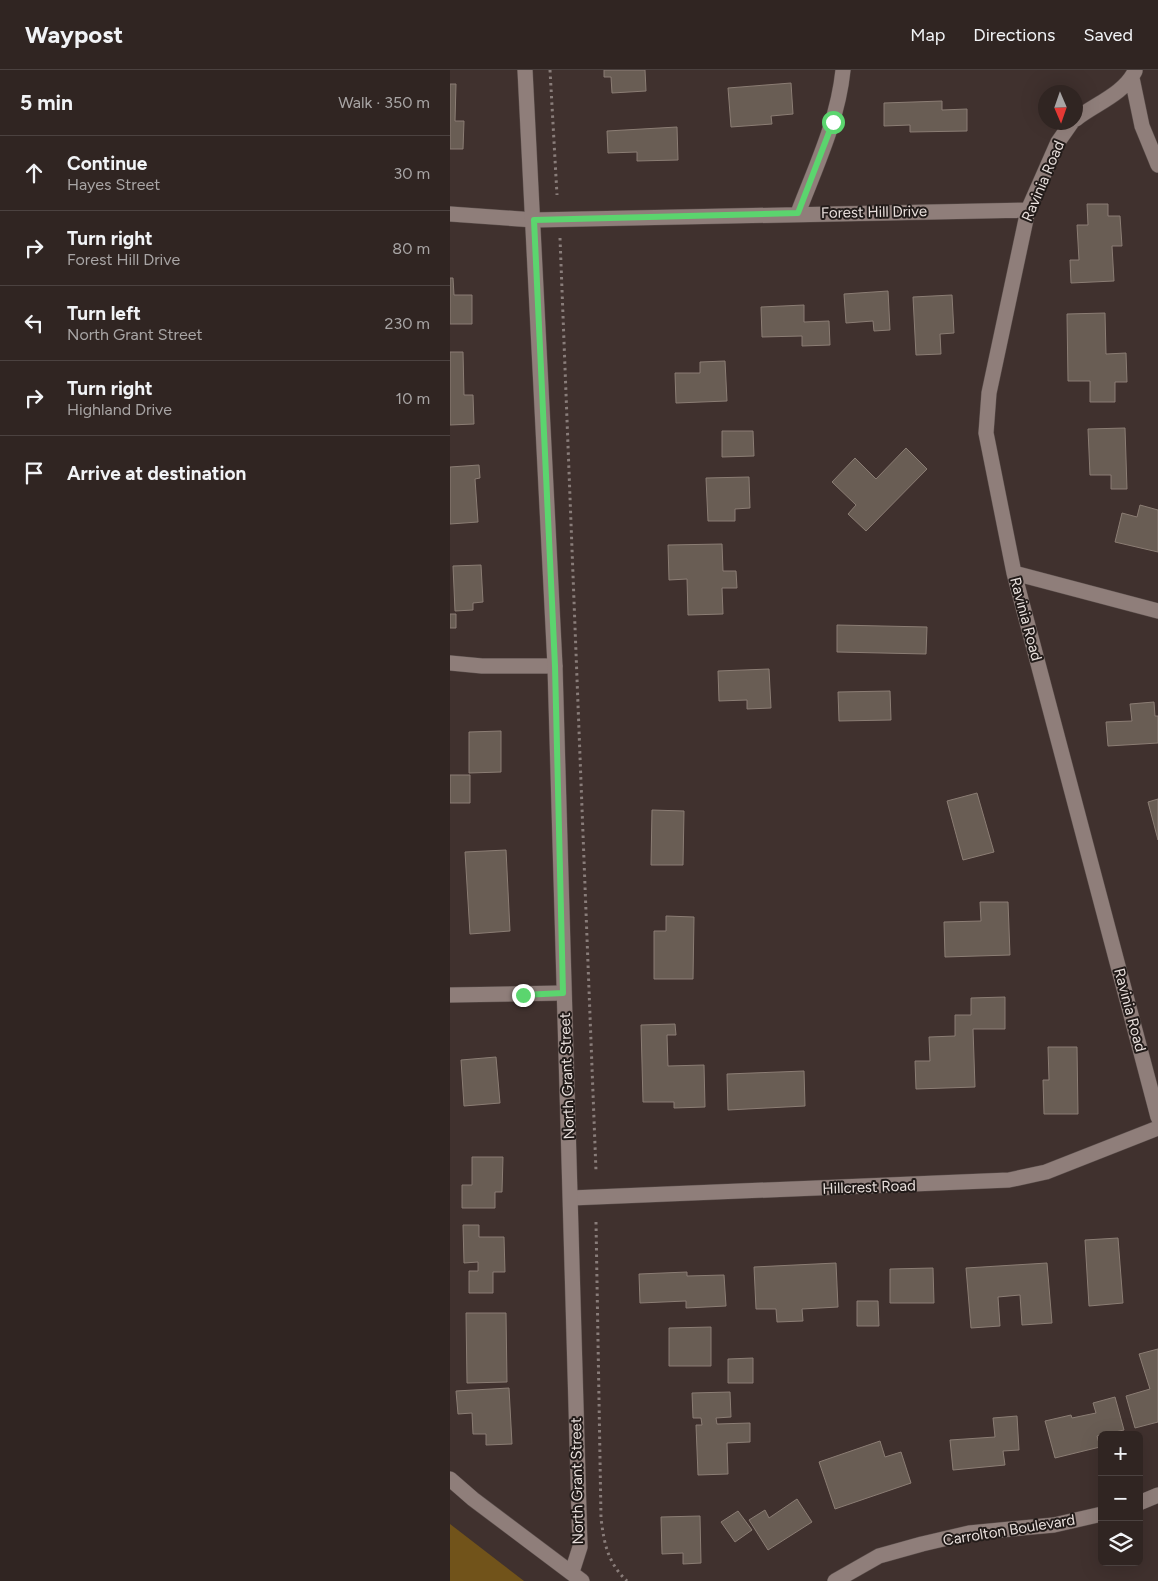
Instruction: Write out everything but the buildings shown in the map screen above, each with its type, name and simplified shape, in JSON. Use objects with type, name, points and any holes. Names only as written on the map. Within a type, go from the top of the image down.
[{"type":"street","name":"North Grant Street","points":[[525,70],[555,666],[580,1547],[577,1577]]},
{"type":"street","points":[[798,213],[833,122],[841,95],[843,70]]},
{"type":"street","points":[[1083,113],[1118,91],[1134,74]]},
{"type":"street","points":[[1134,74],[1142,126],[1158,164]]},
{"type":"street","name":"Ravinia Road","points":[[1066,130],[1058,142],[1028,210],[986,410],[986,434],[1014,573],[1158,1117]]},
{"type":"street","name":"Forest Hill Drive","points":[[450,214],[534,220],[798,213],[1028,210]]},
{"type":"street","points":[[1014,573],[1158,611]]},
{"type":"street","points":[[450,663],[482,666],[555,666]]},
{"type":"street","points":[[450,995],[563,993]]},
{"type":"street","name":"Hillcrest Road","points":[[571,1198],[1009,1180],[1046,1172],[1158,1128]]},
{"type":"street","points":[[450,1479],[517,1533],[577,1577]]},
{"type":"street","points":[[1143,1501],[1158,1495]]},
{"type":"street","name":"Carrolton Boulevard","points":[[835,1581],[879,1556],[922,1544],[969,1533],[1054,1525],[1098,1515]]},
{"type":"path","points":[[550,70],[558,194]]},
{"type":"path","points":[[560,236],[596,1171]]},
{"type":"path","points":[[596,1222],[601,1518],[605,1548],[610,1561],[627,1581]]},
{"type":"shaded area","points":[[450,1524],[524,1581],[450,1581]]},
{"type":"route","points":[[523,995],[563,993],[555,666],[534,220],[798,213],[833,122]]}]
